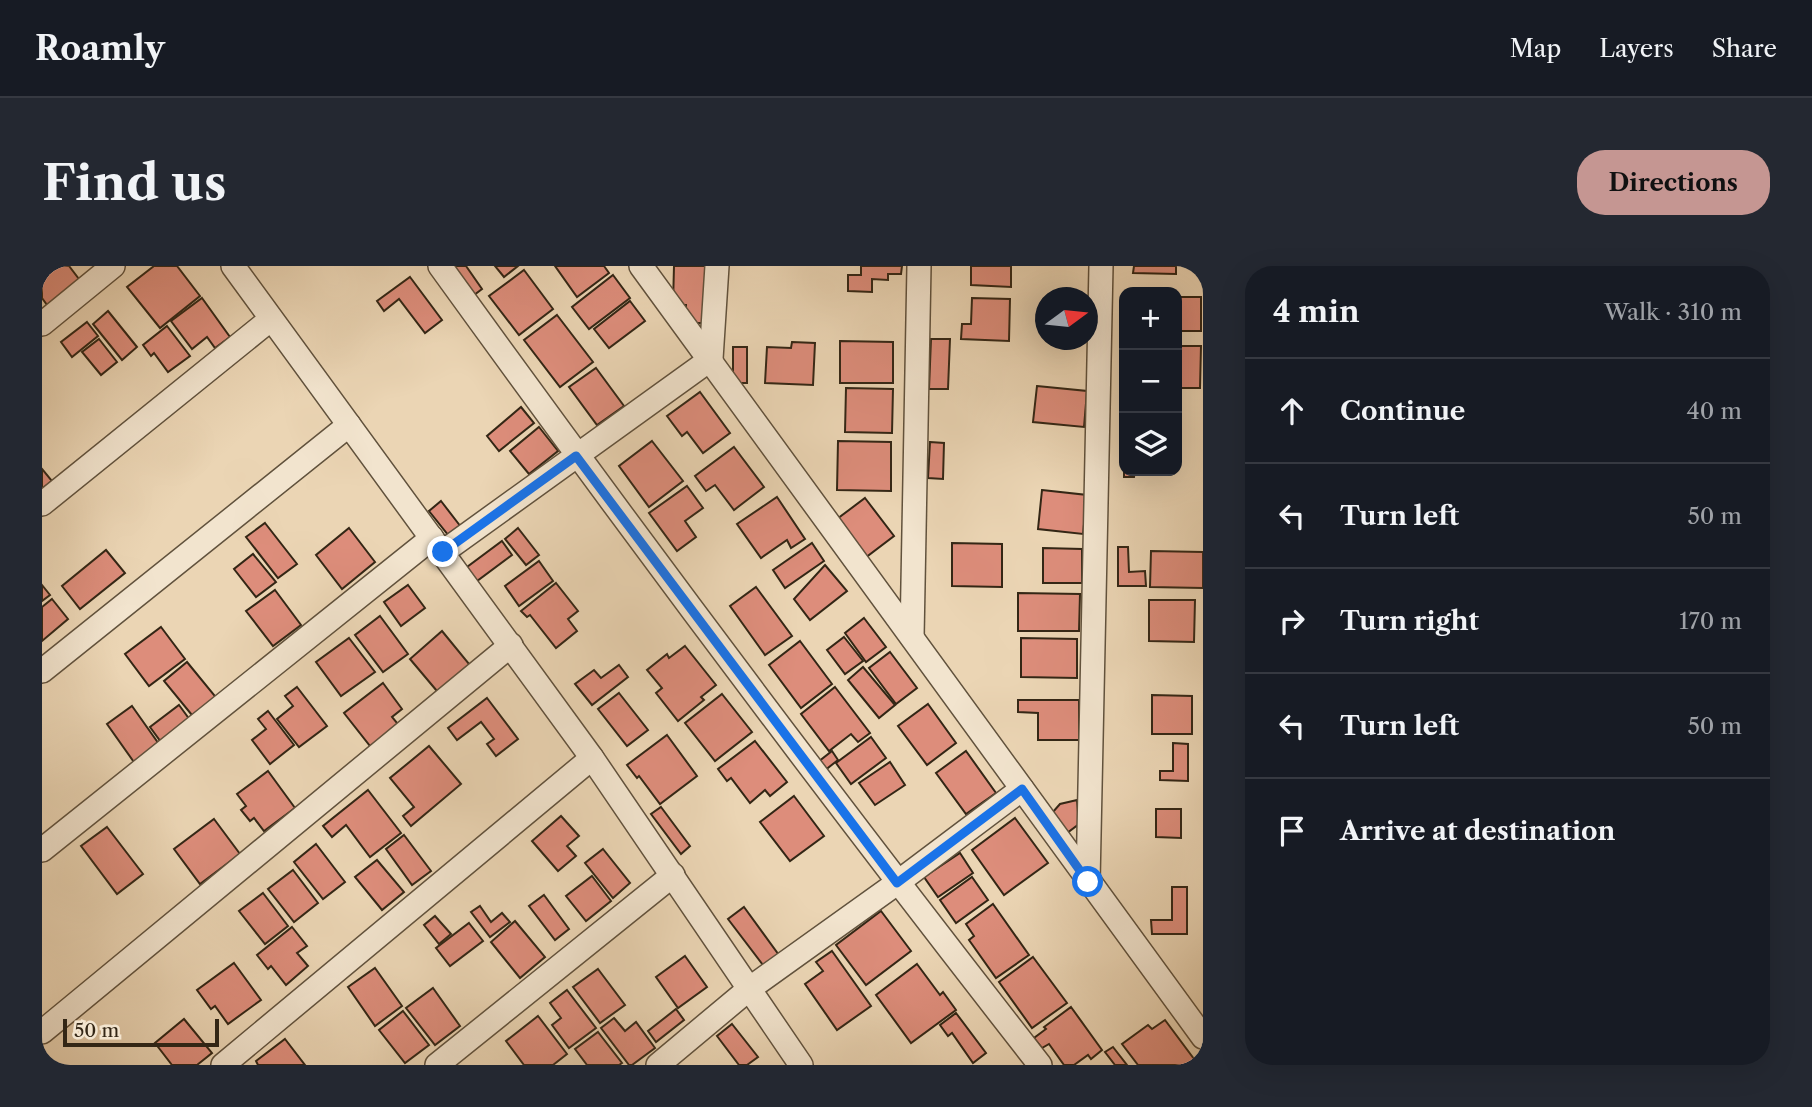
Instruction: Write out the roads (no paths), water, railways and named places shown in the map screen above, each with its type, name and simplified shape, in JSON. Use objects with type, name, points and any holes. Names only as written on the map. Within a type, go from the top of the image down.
[{"type":"street","points":[[42,324],[113,266]]},
{"type":"street","points":[[233,266],[592,758],[800,1065]]},
{"type":"street","points":[[440,266],[576,456],[897,883],[1040,1065]]},
{"type":"street","points":[[641,266],[1203,1037]]},
{"type":"street","points":[[711,359],[717,266]]},
{"type":"street","points":[[912,637],[919,266]]},
{"type":"street","points":[[1088,882],[1101,266]]},
{"type":"street","points":[[42,504],[271,319]]},
{"type":"street","points":[[42,850],[437,545],[576,456],[711,359]]},
{"type":"street","points":[[42,671],[349,425]]},
{"type":"street","points":[[42,1032],[511,645]]},
{"type":"street","points":[[223,1065],[592,758]]},
{"type":"street","points":[[658,1065],[749,989],[1022,789]]},
{"type":"street","points":[[437,1065],[673,875]]}]
